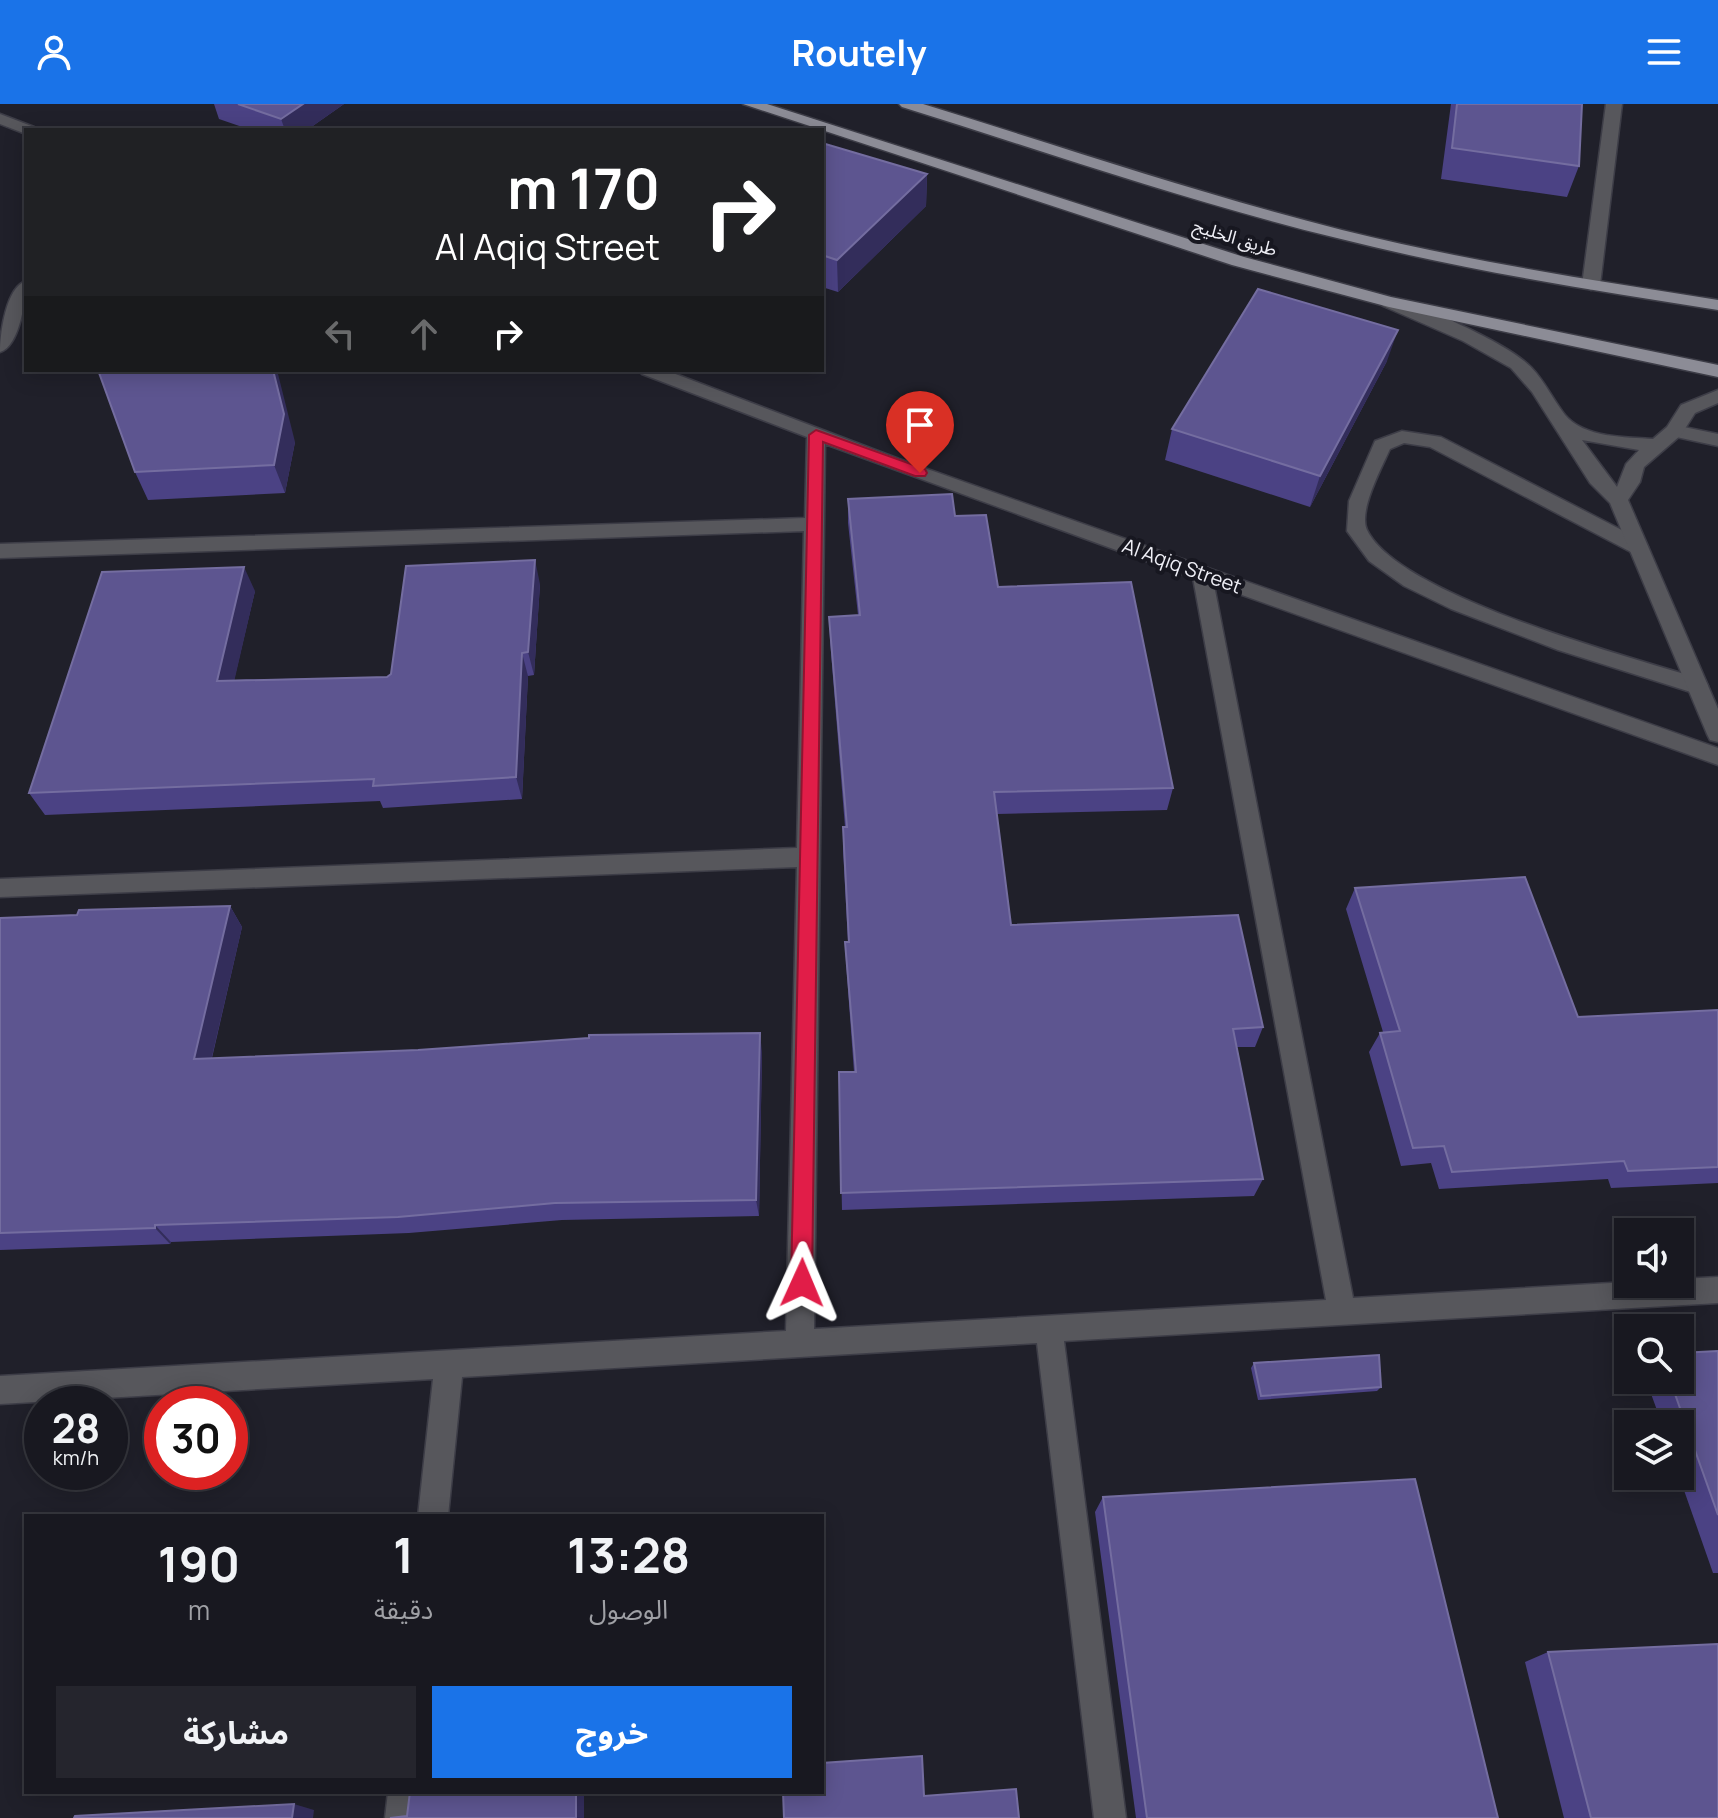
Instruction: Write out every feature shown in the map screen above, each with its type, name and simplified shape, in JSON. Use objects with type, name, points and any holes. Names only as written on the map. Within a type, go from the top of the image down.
[{"type":"main road","name":"طريق الخليج","points":[[751,104],[1238,261],[1389,302],[1718,371]]},
{"type":"main road","name":"طريق الخليج","points":[[907,104],[1245,208],[1402,249],[1591,285],[1718,305]]},
{"type":"street","points":[[1591,285],[1614,104]]},
{"type":"street","points":[[0,119],[24,128]]},
{"type":"street","points":[[0,346],[24,291]]},
{"type":"street","points":[[1389,302],[1469,337],[1517,364],[1538,388],[1597,478],[1618,500],[1718,734]]},
{"type":"street","name":"Al Aqiq Street","points":[[653,372],[816,435],[1718,757]]},
{"type":"street","points":[[1618,500],[1630,482],[1635,464],[1674,431],[1688,409],[1718,396]]},
{"type":"street","points":[[1558,420],[1569,429],[1596,437],[1654,445]]},
{"type":"street","points":[[1674,431],[1718,440]]},
{"type":"street","points":[[800,1343],[816,435]]},
{"type":"street","points":[[1638,547],[1434,441],[1402,437],[1382,445],[1354,517],[1357,532],[1369,551],[1423,588],[1493,620],[1697,686]]},
{"type":"street","points":[[0,551],[815,524]]},
{"type":"street","points":[[1202,573],[1342,1312]]},
{"type":"street","points":[[0,888],[809,857]]},
{"type":"street","points":[[0,1390],[1718,1290]]},
{"type":"street","points":[[1049,1329],[1110,1818]]},
{"type":"street","points":[[433,1514],[449,1364]]},
{"type":"street","points":[[401,1818],[404,1794]]},
{"type":"building","points":[[238,104],[303,104],[281,119]]},
{"type":"building","points":[[1457,104],[1582,104],[1579,166],[1452,148]]},
{"type":"building","points":[[824,144],[927,174],[837,260],[824,256]]},
{"type":"building","points":[[1258,289],[1398,330],[1320,476],[1172,429]]},
{"type":"building","points":[[99,372],[274,372],[284,414],[274,465],[135,472]]},
{"type":"building","points":[[952,494],[955,516],[986,515],[998,587],[1131,582],[1173,788],[994,792],[1011,925],[1238,915],[1263,1027],[1233,1029],[1263,1179],[841,1193],[839,1072],[856,1072],[845,942],[849,942],[843,827],[847,827],[829,617],[860,615],[848,499]]},
{"type":"building","points":[[535,560],[528,652],[522,653],[516,777],[373,786],[374,779],[29,793],[102,572],[244,567],[217,681],[387,677],[391,674],[406,566]]},
{"type":"building","points":[[1525,877],[1578,1017],[1718,1010],[1718,1167],[1628,1171],[1624,1161],[1452,1172],[1444,1146],[1413,1148],[1380,1033],[1400,1031],[1355,888]]},
{"type":"building","points":[[230,906],[194,1059],[418,1050],[589,1038],[589,1035],[760,1033],[756,1200],[555,1203],[398,1217],[0,1233],[0,918],[77,915],[79,910]]},
{"type":"building","points":[[1718,1351],[1718,1515],[1694,1448],[1694,1410],[1681,1410],[1675,1394],[1694,1394],[1694,1352]]},
{"type":"building","points":[[1379,1355],[1381,1387],[1261,1396],[1254,1363]]},
{"type":"building","points":[[1415,1479],[1498,1818],[1147,1818],[1103,1497]]},
{"type":"building","points":[[1718,1644],[1718,1818],[1591,1818],[1548,1652]]},
{"type":"building","points":[[922,1756],[924,1796],[1016,1789],[1019,1818],[784,1818],[783,1794],[824,1794],[824,1763]]},
{"type":"building","points":[[410,1794],[576,1794],[576,1818],[390,1818],[407,1816]]},
{"type":"building","points":[[294,1804],[292,1818],[74,1818],[75,1816]]},
{"type":"route","points":[[802,1283],[816,435],[920,473]]}]
